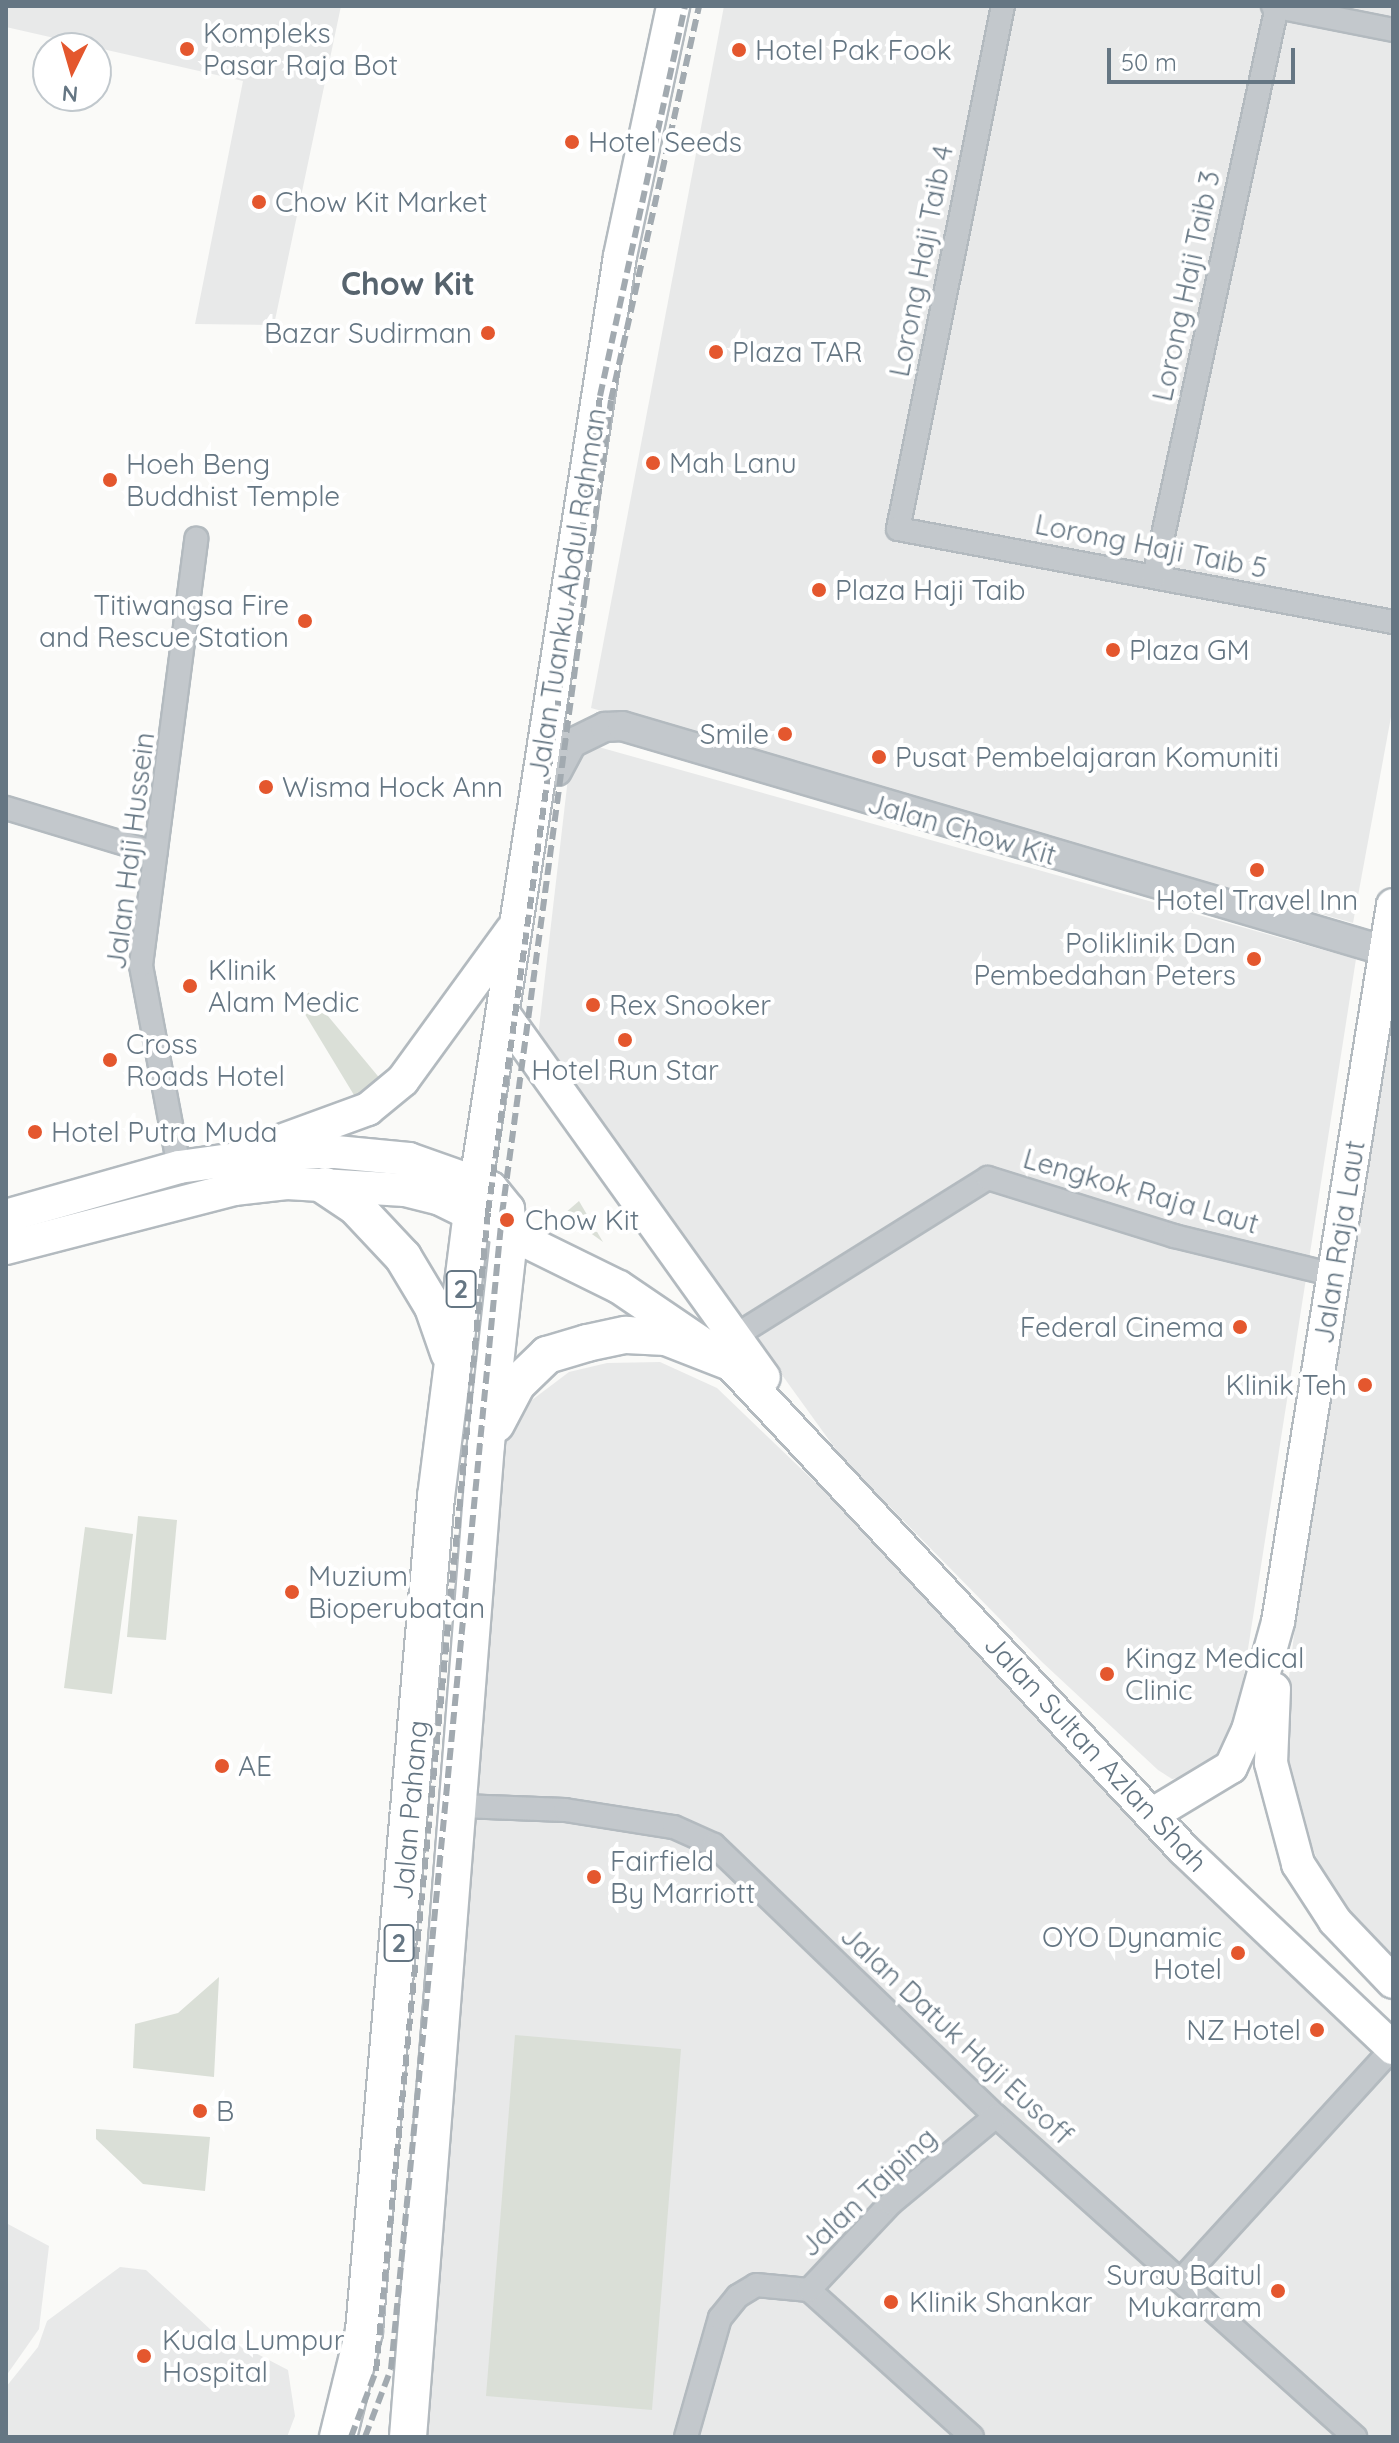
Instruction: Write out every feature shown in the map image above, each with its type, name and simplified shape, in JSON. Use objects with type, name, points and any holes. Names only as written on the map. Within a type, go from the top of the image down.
[{"type":"main road","name":"Jalan Tuanku Abdul Rahman","points":[[473,1198],[620,256],[673,6]]},
{"type":"main road","points":[[508,979],[532,929],[557,771],[556,662]]},
{"type":"main road","name":"Jalan Raja Laut","points":[[1153,1814],[1231,1767],[1248,1730],[1278,1622],[1389,952],[1393,905]]},
{"type":"main road","points":[[6,1216],[280,1141],[368,1109],[403,1080],[516,925]]},
{"type":"main road","name":"Jalan Sultan Azlan Shah","points":[[503,1013],[731,1349],[812,1445],[1202,1868],[1393,2048]]},
{"type":"main road","points":[[179,1167],[289,1152],[336,1152],[409,1159],[473,1198]]},
{"type":"main road","points":[[6,1248],[234,1189],[287,1183],[405,1190],[440,1199],[473,1198]]},
{"type":"main road","points":[[325,1186],[356,1207],[403,1257],[433,1307],[451,1362]]},
{"type":"main road","name":"Jalan Sultan Azlan Shah","points":[[473,1198],[510,1231],[731,1349]]},
{"type":"main road","name":"Jalan Pahang","points":[[338,2437],[364,2331],[451,1362],[473,1198]]},
{"type":"main road","name":"Jalan Pahang","points":[[408,2437],[461,1806],[486,1444],[510,1231]]},
{"type":"main road","points":[[486,1444],[517,1384],[547,1355],[626,1335],[666,1337],[731,1349]]},
{"type":"main road","points":[[1278,1622],[1271,1763],[1284,1828],[1315,1892],[1370,1962],[1393,1982]]},
{"type":"street","name":"Lorong Haji Taib 4","points":[[898,529],[1003,6]]},
{"type":"street","points":[[1276,6],[1393,30]]},
{"type":"street","name":"Lorong Haji Taib 3","points":[[1154,577],[1276,6]]},
{"type":"street","name":"Lorong Haji Taib 5","points":[[898,529],[1393,622]]},
{"type":"street","name":"Jalan Haji Hussein","points":[[179,1167],[141,965],[196,539]]},
{"type":"street","name":"Jalan Chow Kit","points":[[557,771],[572,743],[605,727],[622,726],[1389,952]]},
{"type":"street","points":[[6,808],[155,853]]},
{"type":"street","name":"Lengkok Raja Laut","points":[[731,1349],[988,1178],[1174,1236],[1334,1275]]},
{"type":"street","name":"Jalan Datuk Haji Eusoff","points":[[461,1806],[565,1810],[674,1827],[714,1845],[996,2116],[1355,2437]]},
{"type":"street","points":[[1181,2280],[1393,2048]]},
{"type":"street","name":"Jalan Taiping","points":[[686,2437],[720,2318],[738,2296],[756,2285],[809,2290],[891,2203],[996,2116]]},
{"type":"street","points":[[809,2290],[972,2437]]},
{"type":"shaded area","name":"Chow Kit Market","points":[[6,6],[341,6],[274,325],[195,324],[243,81],[112,51],[112,32],[32,33],[6,27]]},
{"type":"shaded area","points":[[724,6],[1393,6],[1393,706],[1353,923],[591,708]]},
{"type":"shaded area","points":[[595,746],[1356,959],[1235,1732],[1225,1749],[1191,1776],[1172,1779],[1158,1770],[1042,1662],[842,1458],[538,1037],[571,752]]},
{"type":"shaded area","points":[[308,992],[382,1081],[357,1100],[294,996]]},
{"type":"shaded area","points":[[1393,1017],[1393,1958],[1353,1922],[1325,1881],[1298,1808],[1285,1752],[1284,1720],[1302,1566]]},
{"type":"shaded area","points":[[579,1201],[603,1242],[564,1214]]},
{"type":"shaded area","points":[[660,1362],[717,1388],[1393,2038],[1393,2437],[412,2437],[498,1452],[516,1412],[569,1372],[607,1363]]},
{"type":"shaded area","points":[[138,1516],[177,1520],[166,1640],[127,1637]]},
{"type":"shaded area","points":[[85,1527],[133,1534],[112,1694],[64,1688]]},
{"type":"shaded area","points":[[219,1977],[214,2077],[133,2068],[135,2024],[178,2013]]},
{"type":"shaded area","points":[[515,2035],[681,2049],[652,2410],[486,2396]]},
{"type":"shaded area","points":[[96,2129],[210,2137],[205,2191],[143,2184],[96,2139]]},
{"type":"shaded area","points":[[6,2223],[49,2246],[39,2329],[6,2376]]},
{"type":"shaded area","name":"Kuala Lumpur Hospital","points":[[120,2267],[146,2270],[211,2330],[288,2370],[295,2416],[287,2437],[6,2437],[6,2387],[38,2347],[47,2321]]},
{"type":"railway","points":[[351,2437],[376,2371],[488,1212],[600,396],[685,6]]},
{"type":"railway","points":[[365,2437],[391,2369],[502,1214],[611,400],[699,6]]},
{"type":"place","name":"Kompleks Pasar Raja Bot","points":[[187,49]]},
{"type":"place","name":"Hotel Pak Fook","points":[[739,50]]},
{"type":"place","name":"Hotel Seeds","points":[[572,142]]},
{"type":"place","name":"Chow Kit Market","points":[[259,202]]},
{"type":"place","name":"Bazar Sudirman","points":[[488,333]]},
{"type":"place","name":"Plaza TAR","points":[[716,352]]},
{"type":"place","name":"Mah Lanu","points":[[653,463]]},
{"type":"place","name":"Hoeh Beng Buddhist Temple","points":[[110,480]]},
{"type":"place","name":"Plaza Haji Taib","points":[[819,590]]},
{"type":"place","name":"Titiwangsa Fire and Rescue Station","points":[[305,621]]},
{"type":"place","name":"Plaza GM","points":[[1113,650]]},
{"type":"place","name":"Smile","points":[[785,734]]},
{"type":"place","name":"Pusat Pembelajaran Komuniti","points":[[879,757]]},
{"type":"place","name":"Wisma Hock Ann","points":[[266,787]]},
{"type":"place","name":"Hotel Travel Inn","points":[[1257,870]]},
{"type":"place","name":"Poliklinik Dan Pembedahan Peters","points":[[1254,959]]},
{"type":"place","name":"Klinik Alam Medic","points":[[190,986]]},
{"type":"place","name":"Rex Snooker","points":[[593,1005]]},
{"type":"place","name":"Hotel Run Star","points":[[625,1040]]},
{"type":"place","name":"Cross Roads Hotel","points":[[110,1060]]},
{"type":"place","name":"Hotel Putra Muda","points":[[35,1132]]},
{"type":"place","name":"Chow Kit","points":[[507,1220]]},
{"type":"place","name":"Federal Cinema","points":[[1240,1327]]},
{"type":"place","name":"Klinik Teh","points":[[1365,1385]]},
{"type":"place","name":"Muzium Bioperubatan","points":[[292,1592]]},
{"type":"place","name":"Kingz Medical Clinic","points":[[1107,1674]]},
{"type":"place","name":"AE","points":[[222,1766]]},
{"type":"place","name":"Fairfield By Marriott","points":[[594,1877]]},
{"type":"place","name":"OYO Dynamic Hotel","points":[[1238,1953]]},
{"type":"place","name":"NZ Hotel","points":[[1317,2030]]},
{"type":"place","name":"B","points":[[200,2111]]},
{"type":"place","name":"Surau Baitul Mukarram","points":[[1278,2291]]},
{"type":"place","name":"Klinik Shankar","points":[[891,2302]]},
{"type":"place","name":"Kuala Lumpur Hospital","points":[[144,2356]]},
{"type":"district","name":"Chow Kit","points":[[408,283]]}]
